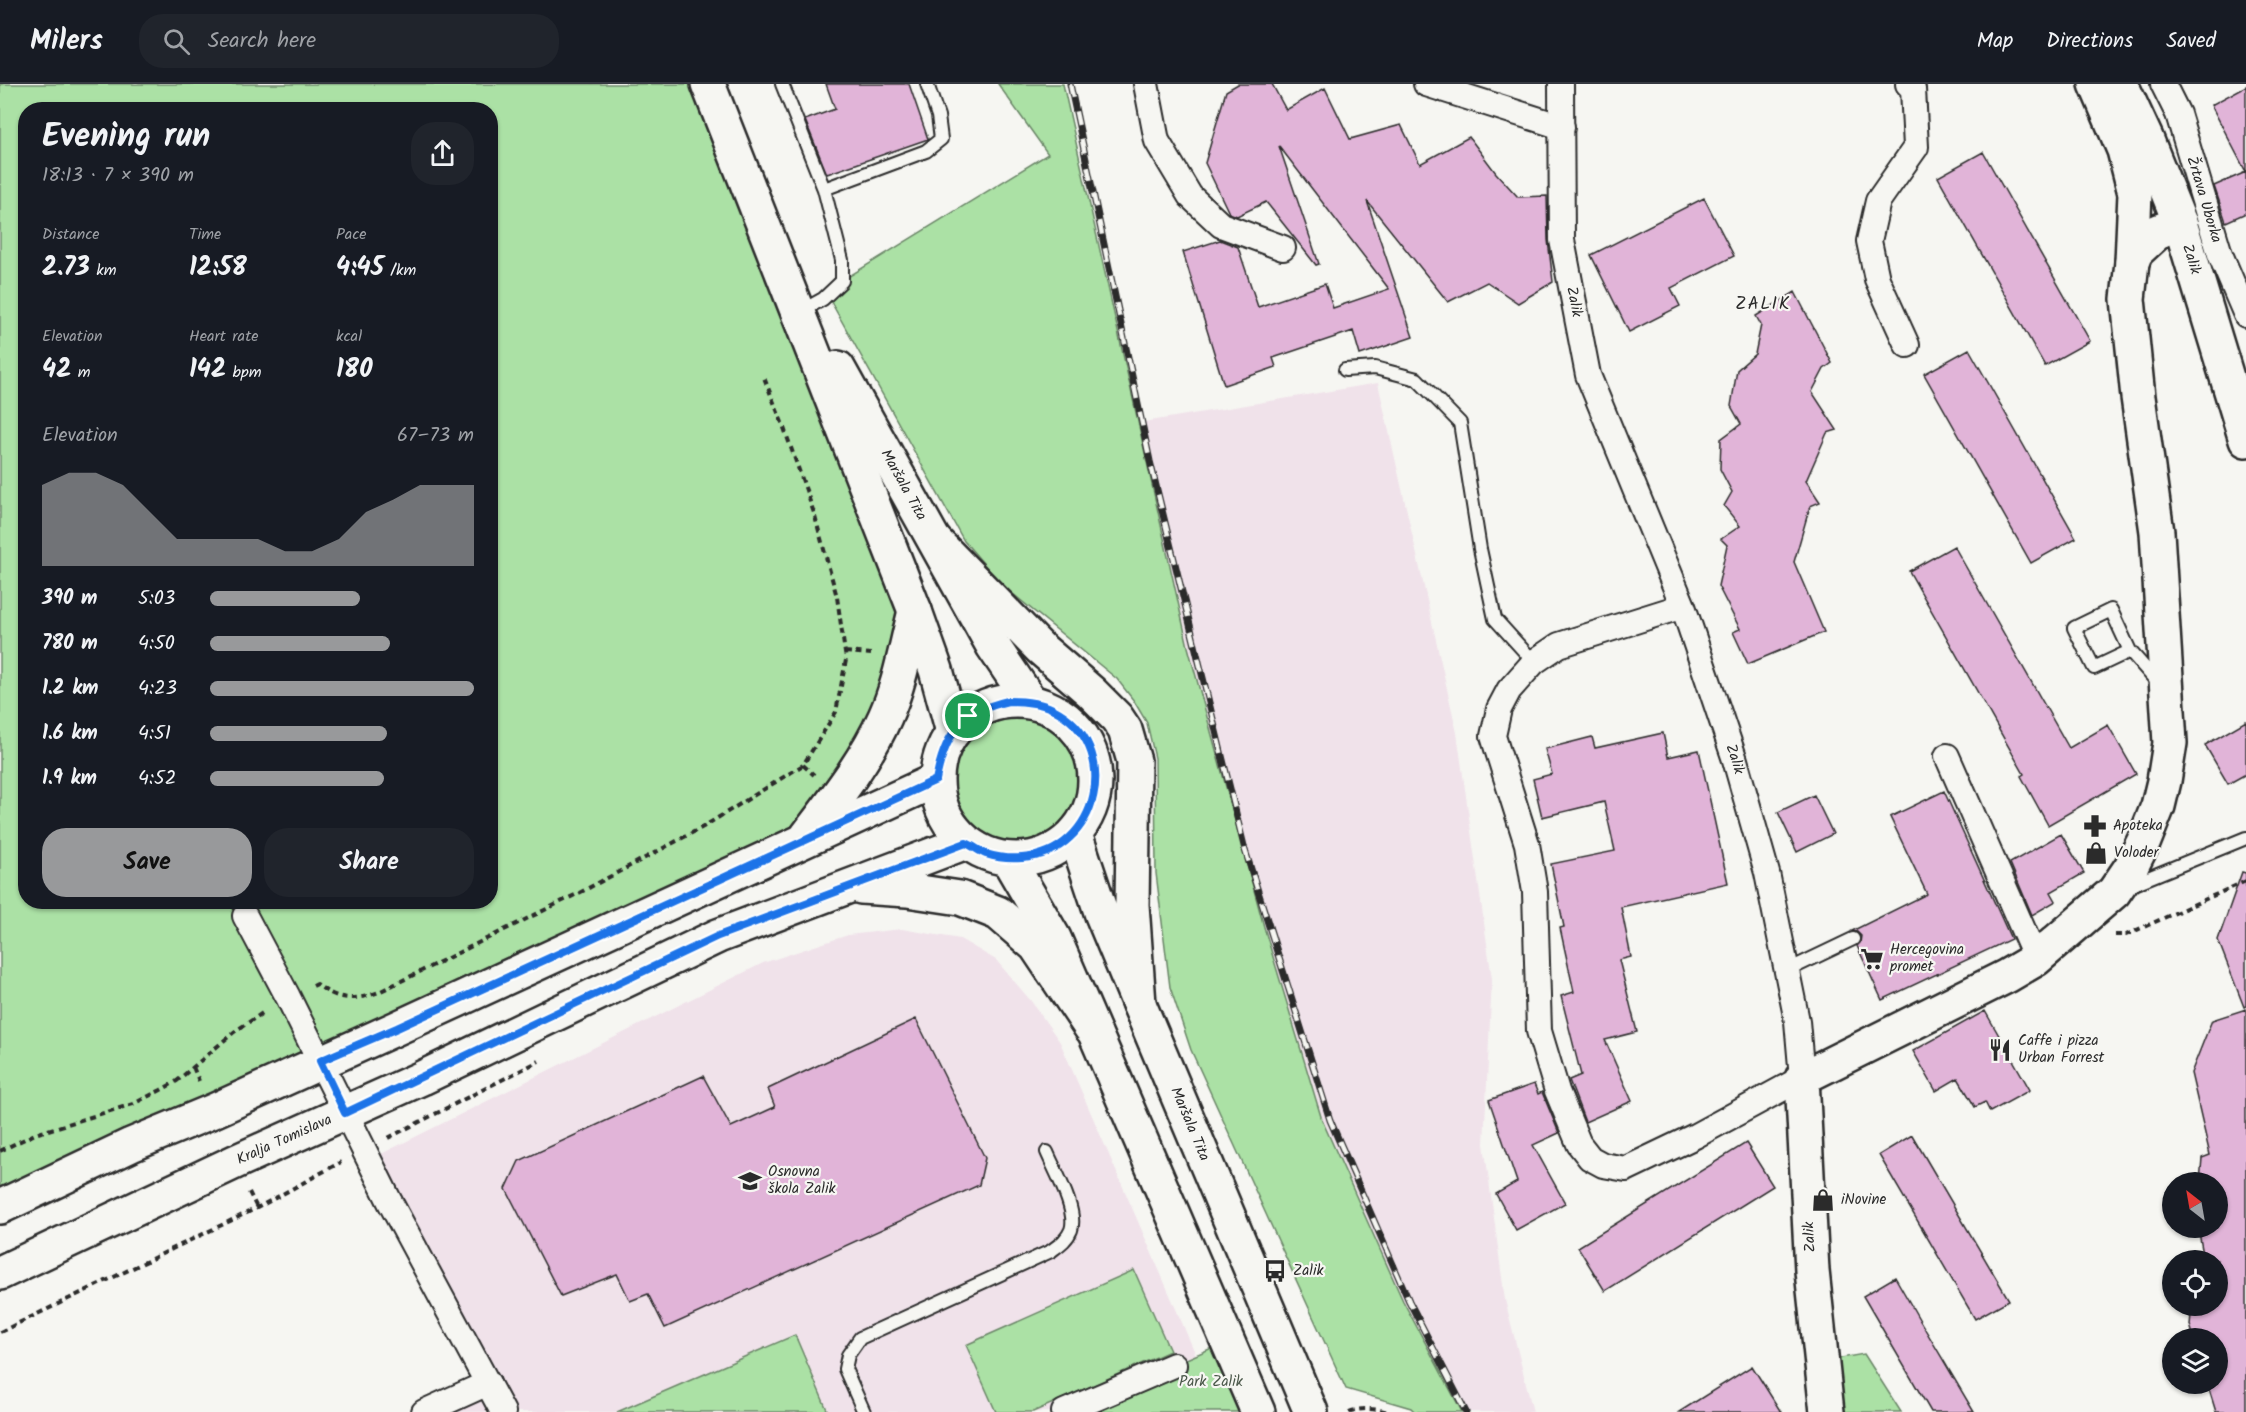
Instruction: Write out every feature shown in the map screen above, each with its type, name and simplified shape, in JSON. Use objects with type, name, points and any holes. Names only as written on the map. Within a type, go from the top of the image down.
[{"type":"main road","name":"Maršala Tita","points":[[708,84],[915,611],[942,687],[953,732]]},
{"type":"main road","points":[[1802,1078],[2007,976],[2036,959],[2066,936],[2114,892],[2131,867],[2158,806],[2170,743],[2157,532],[2138,397],[2128,299],[2135,193],[2124,150],[2096,84]]},
{"type":"main road","name":"Zalik","points":[[2121,84],[2180,223],[2246,440]]},
{"type":"main road","points":[[2132,262],[2136,252],[2145,242],[2159,231],[2180,223]]},
{"type":"main road","name":"Maršala Tita","points":[[780,264],[993,646],[1030,702]]},
{"type":"main road","points":[[936,542],[1040,648],[1091,692],[1125,730],[1134,761],[1132,905],[1138,1004]]},
{"type":"main road","points":[[806,838],[874,740],[885,717],[898,678],[915,611]]},
{"type":"main road","points":[[1008,701],[1030,702],[1053,709],[1073,724],[1087,743],[1095,766],[1096,791],[1088,814],[1075,834],[1056,849],[1033,858],[1008,859],[986,854],[966,843],[950,825],[940,803],[936,780],[941,755],[953,732],[968,716],[987,706],[1008,701]]},
{"type":"main road","points":[[0,1207],[131,1145],[213,1111],[936,780]]},
{"type":"main road","name":"Maršala Tita","points":[[1075,834],[1102,915],[1138,1004],[1311,1412]]},
{"type":"main road","name":"Kralja Tomislava","points":[[0,1273],[718,936],[966,843]]},
{"type":"main road","points":[[1008,859],[1054,938],[1258,1412]]},
{"type":"main road","points":[[847,886],[907,890],[960,898],[998,912],[1036,946],[1091,1028]]},
{"type":"main road","name":"Zalik","points":[[1802,1078],[1812,1270],[1827,1412]]},
{"type":"street","points":[[1146,84],[1157,141],[1190,196],[1221,225],[1283,248]]},
{"type":"street","points":[[1426,84],[1562,127]]},
{"type":"street","name":"Zalik","points":[[1560,84],[1562,240],[1588,375],[1683,606],[1741,783],[1767,873],[1797,1021],[1802,1078]]},
{"type":"street","points":[[1907,345],[1877,279],[1869,241],[1878,201],[1916,147],[1913,88],[1908,84]]},
{"type":"street","name":"Žrtava Uborka","points":[[2163,84],[2178,114],[2220,254],[2246,315]]},
{"type":"street","points":[[1683,606],[1558,645],[1534,662],[1509,690],[1498,709],[1493,736],[1527,844],[1535,892],[1539,1031],[1557,1091],[1579,1144],[1590,1158],[1603,1165],[1626,1169],[1686,1141],[1802,1078]]},
{"type":"street","points":[[1947,756],[2036,959]]},
{"type":"street","points":[[245,916],[364,1150],[503,1412]]},
{"type":"street","points":[[1064,1412],[1174,1365]]},
{"type":"street","points":[[423,1412],[488,1383]]},
{"type":"lane","points":[[783,84],[824,189],[842,260],[842,281],[823,299],[805,309]]},
{"type":"lane","points":[[824,189],[926,151],[940,139],[938,116],[927,84]]},
{"type":"lane","points":[[1345,370],[1375,368],[1417,378],[1460,423],[1480,549],[1495,619],[1534,662]]},
{"type":"lane","points":[[2130,651],[2094,668],[2074,628],[2111,610],[2130,651],[2168,696]]},
{"type":"lane","points":[[2114,892],[2246,838]]},
{"type":"lane","points":[[1786,971],[1853,939]]},
{"type":"lane","points":[[864,1412],[845,1369],[848,1355],[860,1338],[1051,1251],[1063,1242],[1071,1229],[1072,1213],[1047,1152]]},
{"type":"path","points":[[0,1151],[35,1134],[133,1104],[161,1090],[177,1080],[234,1032],[288,997],[317,984],[326,992],[351,1000],[379,992],[581,892],[703,827],[803,765],[836,712],[846,660],[837,597],[814,513],[763,375]]},
{"type":"path","points":[[2066,936],[2126,935],[2246,881]]},
{"type":"path","points":[[0,1332],[257,1208],[364,1150],[542,1059]]},
{"type":"path","points":[[1349,1412],[1375,1409],[1389,1412]]},
{"type":"shaded area","points":[[1378,383],[1457,733],[1492,979],[1484,1144],[1505,1300],[1533,1412],[1462,1412],[1403,1301],[1322,1120],[1264,927],[1188,647],[1138,423]]},
{"type":"shaded area","name":"Osnovna škola Zalik","points":[[902,929],[960,939],[996,960],[1031,1001],[1060,1042],[1196,1355],[1065,1412],[424,1412],[487,1383],[369,1160],[763,963],[848,935]]},
{"type":"green space","points":[[0,84],[708,84],[915,611],[901,669],[805,838],[0,1207]]},
{"type":"green space","points":[[998,84],[1063,84],[1188,647],[1264,927],[1322,1120],[1403,1301],[1462,1412],[1415,1412],[1411,1408],[1346,1389],[1191,1050],[1170,987],[1156,873],[1155,758],[1147,723],[1117,679],[1002,585],[964,541],[825,291],[1048,154]]},
{"type":"green space","points":[[1016,707],[1044,712],[1068,728],[1084,752],[1089,780],[1084,808],[1068,832],[1044,848],[1016,853],[988,848],[964,832],[948,808],[943,780],[948,752],[964,728],[988,712]]},
{"type":"green space","points":[[1134,1270],[1170,1351],[1033,1412],[996,1412],[966,1345]]},
{"type":"green space","points":[[795,1335],[828,1412],[617,1412]]},
{"type":"green space","name":"Park Zalik","points":[[1228,1341],[1258,1412],[1064,1412]]},
{"type":"green space","points":[[1864,1354],[1901,1412],[1836,1412],[1829,1360]]},
{"type":"building","points":[[826,84],[909,84],[928,139],[827,174],[805,120],[835,109]]},
{"type":"building","points":[[1238,84],[1272,84],[1286,110],[1325,88],[1350,139],[1401,125],[1420,164],[1469,137],[1496,173],[1518,197],[1547,196],[1548,240],[1553,282],[1518,303],[1487,282],[1448,302],[1367,201],[1413,337],[1360,355],[1353,331],[1273,358],[1276,367],[1224,385],[1183,252],[1220,240],[1238,247],[1258,307],[1325,284],[1333,308],[1389,289],[1279,146],[1319,264],[1316,265],[1266,202],[1237,216],[1229,213],[1205,163],[1226,91]]},
{"type":"building","points":[[2246,86],[2246,172],[2211,105]]},
{"type":"building","points":[[1983,152],[2090,341],[2045,366],[1938,177]]},
{"type":"building","points":[[2246,172],[2246,213],[2226,222],[2214,186]]},
{"type":"building","points":[[1704,198],[1734,256],[1671,288],[1680,306],[1629,332],[1591,255]]},
{"type":"building","points":[[1795,292],[1832,363],[1824,369],[1812,392],[1837,430],[1827,433],[1806,481],[1820,502],[1810,506],[1794,562],[1824,632],[1748,664],[1733,632],[1740,629],[1718,586],[1727,545],[1721,539],[1740,526],[1724,506],[1732,492],[1720,469],[1721,439],[1741,424],[1731,406],[1737,370],[1755,354],[1761,325],[1756,316]]},
{"type":"building","points":[[1969,349],[2076,538],[2031,563],[1924,374]]},
{"type":"building","points":[[1954,546],[2069,748],[2108,725],[2136,774],[2048,825],[2021,776],[2024,774],[1909,571]]},
{"type":"building","points":[[2246,721],[2246,774],[2228,784],[2205,745]]},
{"type":"building","points":[[1663,733],[1668,757],[1699,750],[1728,883],[1621,907],[1631,957],[1619,960],[1637,1032],[1605,1040],[1632,1101],[1585,1122],[1569,1080],[1581,1075],[1561,996],[1574,992],[1560,928],[1564,927],[1551,864],[1615,851],[1604,802],[1542,817],[1533,779],[1552,774],[1545,749],[1592,737],[1595,748]]},
{"type":"building","points":[[1944,791],[2011,939],[1882,1000],[1857,946],[1861,936],[1852,931],[1927,894],[1890,817]]},
{"type":"building","points":[[1814,795],[1833,834],[1797,852],[1778,812]]},
{"type":"building","points":[[2061,834],[2084,873],[2051,892],[2056,901],[2032,915],[2010,863]]},
{"type":"building","points":[[2242,872],[2246,873],[2246,1006],[2244,1007],[2218,940]]},
{"type":"building","points":[[2246,1009],[2246,1412],[2216,1412],[2210,1394],[2228,1394],[2228,1328],[2191,1328],[2190,1325],[2191,1316],[2228,1316],[2228,1250],[2202,1250],[2200,1238],[2228,1238],[2228,1172],[2201,1172],[2202,1158],[2210,1155],[2191,1073],[2212,1020]]},
{"type":"building","points":[[1985,1011],[2030,1090],[1990,1112],[1985,1102],[1975,1107],[1958,1078],[1936,1091],[1913,1051]]},
{"type":"building","points":[[916,1019],[985,1158],[979,1185],[665,1328],[648,1294],[630,1301],[617,1274],[561,1296],[506,1189],[519,1161],[703,1076],[731,1127],[775,1107],[768,1089]]},
{"type":"building","points":[[1534,1084],[1538,1094],[1542,1092],[1559,1133],[1533,1145],[1565,1203],[1516,1230],[1496,1194],[1517,1182],[1489,1100]]},
{"type":"building","points":[[1912,1135],[2009,1300],[1975,1319],[1879,1155]]},
{"type":"building","points":[[1746,1143],[1773,1186],[1605,1291],[1578,1247]]},
{"type":"building","points":[[1895,1277],[1974,1412],[1931,1412],[1863,1296]]},
{"type":"building","points":[[1752,1366],[1781,1412],[1679,1412]]},
{"type":"railway","points":[[1070,84],[1150,461],[1245,850],[1330,1120],[1409,1301],[1466,1412]]},
{"type":"place","name":"Apoteka","points":[[2095,826]]},
{"type":"place","name":"Voloder","points":[[2096,853]]},
{"type":"place","name":"Hercegovina promet","points":[[1872,959]]},
{"type":"place","name":"Caffe i pizza Urban Forrest","points":[[2000,1050]]},
{"type":"place","name":"Osnovna škola Zalik","points":[[750,1181]]},
{"type":"place","name":"iNovine","points":[[1823,1200]]},
{"type":"place","name":"Zalik","points":[[1275,1271]]},
{"type":"district","name":"ZALIK","points":[[1763,304]]},
{"type":"route","points":[[1008,701],[1030,702],[1053,709],[1073,724],[1087,743],[1095,766],[1096,791],[1088,814],[1075,834],[1056,849],[1033,858],[1008,859],[986,854],[966,843],[847,886],[718,936],[345,1113],[320,1061],[397,1028],[936,780],[941,755],[953,732],[968,716],[987,706],[1008,701]]}]
